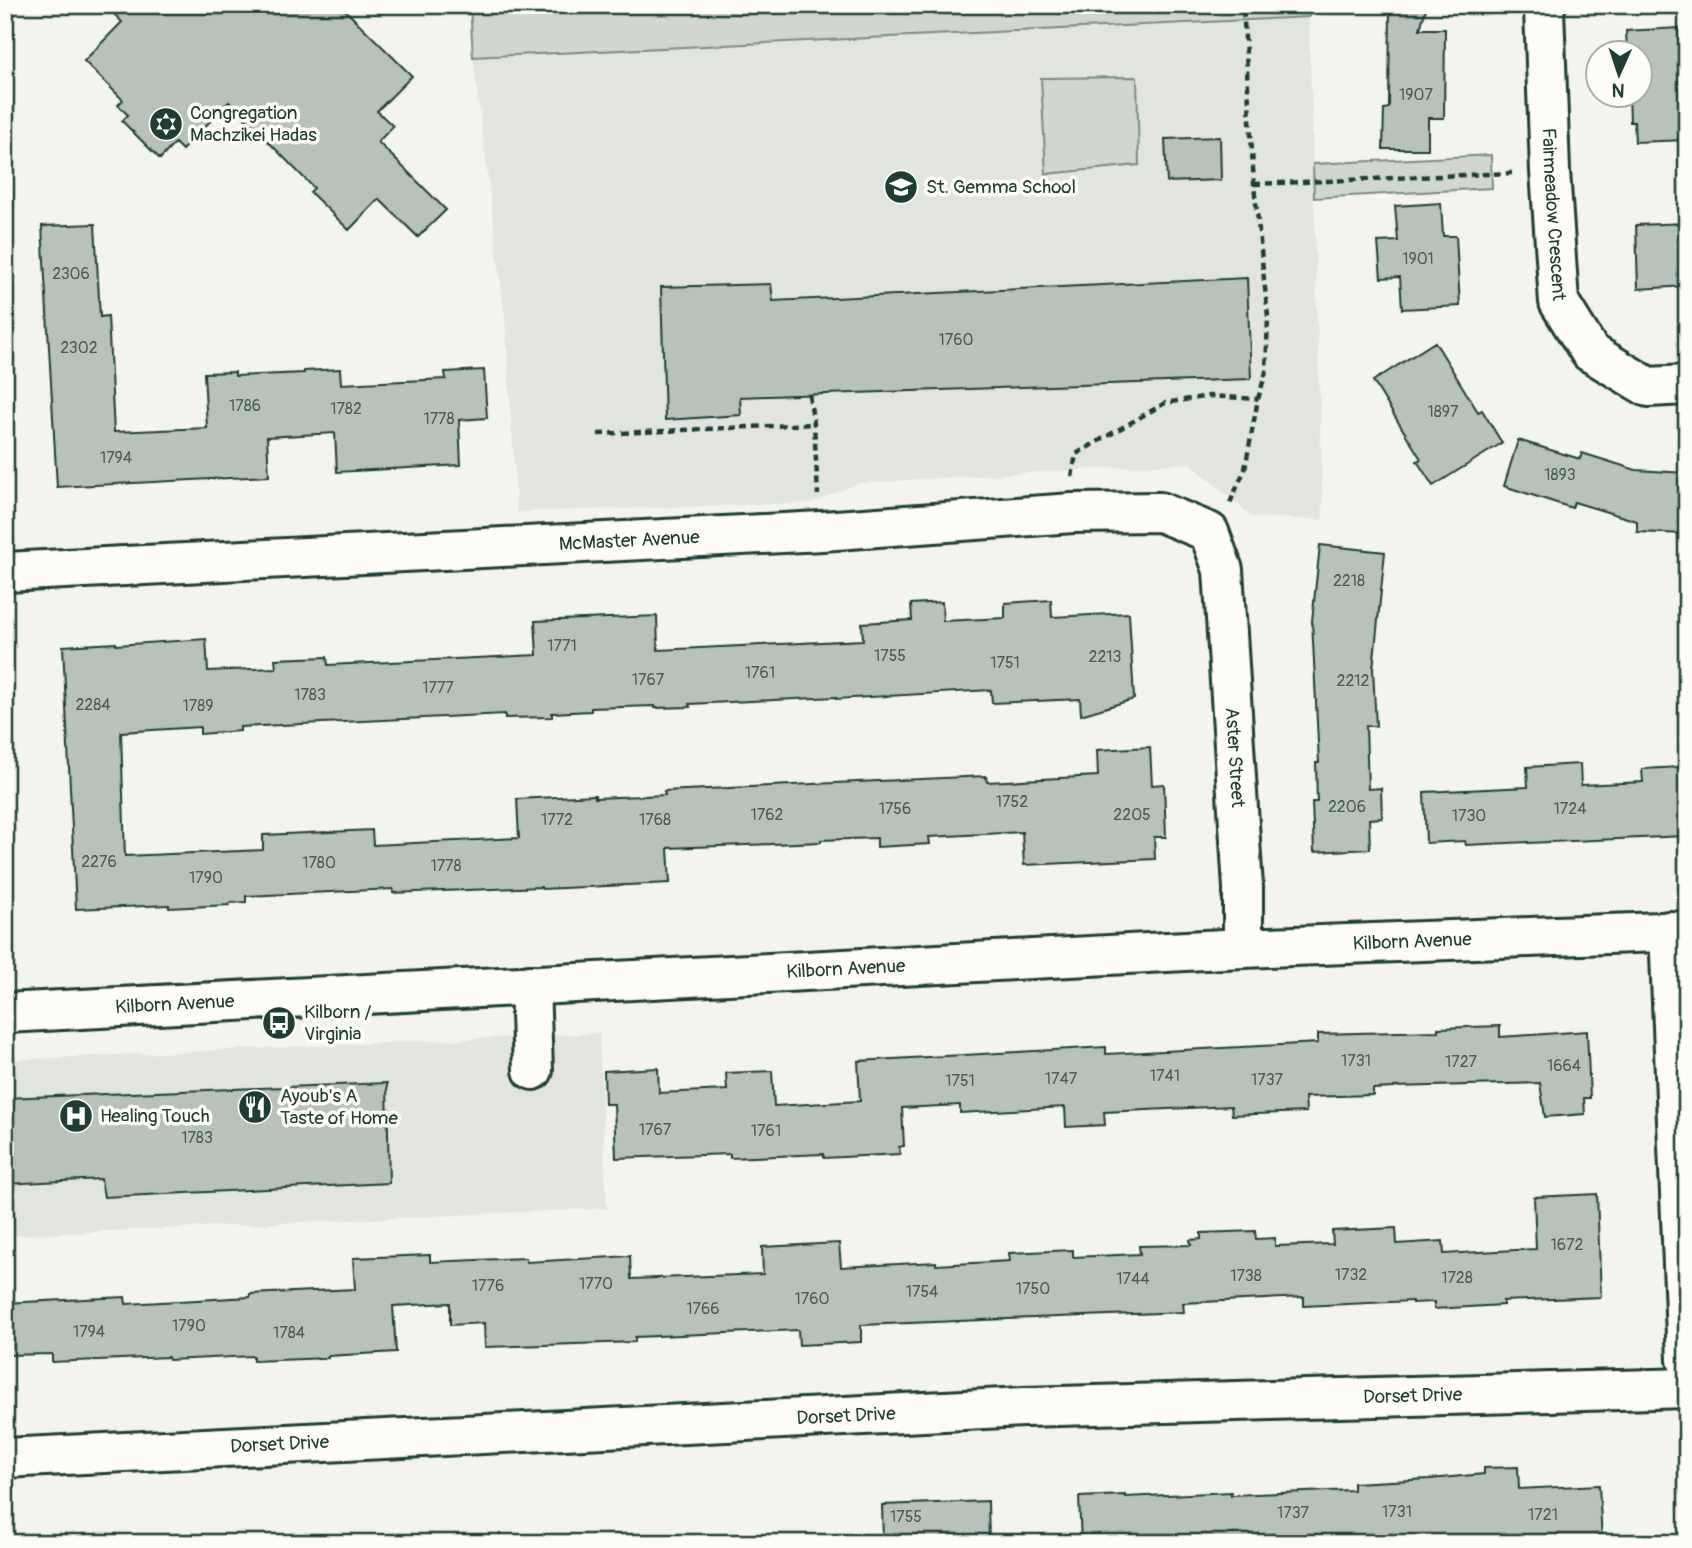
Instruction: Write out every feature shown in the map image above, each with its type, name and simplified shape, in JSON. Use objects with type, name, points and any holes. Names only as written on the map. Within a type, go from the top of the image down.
[{"type":"street","name":"Fairmeadow Crescent","points":[[1546,5],[1550,171],[1559,302],[1590,352],[1648,387],[1687,385]]},
{"type":"street","name":"McMaster Avenue","points":[[5,572],[822,531],[1073,513],[1160,512],[1209,532]]},
{"type":"street","name":"Aster Street","points":[[1209,532],[1223,570],[1243,888],[1243,948]]},
{"type":"street","name":"Kilborn Avenue","points":[[5,1013],[1243,948],[1678,931]]},
{"type":"street","points":[[1678,931],[1687,1360]]},
{"type":"street","points":[[530,985],[533,1070]]},
{"type":"street","name":"Dorset Drive","points":[[5,1458],[1024,1407],[1687,1388]]},
{"type":"path","points":[[1209,532],[1224,515],[1245,469],[1258,399],[1266,372],[1268,317],[1254,184],[1243,5]]},
{"type":"path","points":[[1254,184],[1550,171]]},
{"type":"path","points":[[809,395],[814,424],[822,531]]},
{"type":"path","points":[[1073,513],[1072,480],[1076,454],[1165,403],[1209,396],[1258,399]]},
{"type":"path","points":[[598,434],[814,424]]},
{"type":"shaded area","points":[[470,5],[1308,5],[1309,17],[473,57]]},
{"type":"shaded area","name":"St. Gemma School","points":[[1309,17],[1323,520],[1252,517],[1190,463],[859,483],[812,503],[517,512],[505,318],[473,57]]},
{"type":"shaded area","points":[[1137,77],[1139,165],[1046,174],[1041,78]]},
{"type":"shaded area","points":[[1491,155],[1492,188],[1314,198],[1313,164]]},
{"type":"shaded area","points":[[599,1033],[607,1208],[5,1236],[5,1060]]},
{"type":"building","name":"Congregation Machzikei Hadas","points":[[105,5],[340,5],[412,76],[377,111],[393,126],[378,142],[446,210],[418,237],[379,199],[349,230],[310,192],[314,188],[229,102],[182,150],[175,143],[160,159],[122,121],[128,115],[118,105],[123,100],[84,61],[122,22]]},
{"type":"building","points":[[1390,5],[1427,5],[1420,29],[1445,29],[1444,118],[1428,118],[1428,149],[1383,149],[1384,109],[1389,108]]},
{"type":"building","points":[[1679,28],[1681,67],[1684,66],[1687,140],[1635,142],[1634,122],[1630,122],[1630,108],[1654,108],[1654,38],[1626,38],[1626,31]]},
{"type":"building","points":[[1220,137],[1221,180],[1167,182],[1165,139]]},
{"type":"building","points":[[1441,203],[1443,236],[1456,236],[1460,306],[1402,309],[1400,277],[1381,278],[1378,242],[1398,241],[1395,206]]},
{"type":"building","points":[[1687,223],[1687,286],[1638,289],[1636,225]]},
{"type":"building","points":[[95,224],[100,317],[108,316],[114,432],[207,428],[204,373],[235,372],[235,376],[340,369],[341,384],[446,379],[445,372],[484,370],[487,418],[459,420],[461,465],[337,472],[335,433],[267,437],[269,476],[57,487],[42,226]]},
{"type":"building","points":[[1247,278],[1251,379],[740,397],[741,415],[665,420],[661,287],[771,284],[773,301]]},
{"type":"building","points":[[1435,342],[1478,412],[1482,410],[1502,443],[1433,486],[1417,461],[1421,459],[1373,381]]},
{"type":"building","points":[[1518,440],[1580,459],[1582,453],[1636,470],[1687,473],[1687,534],[1637,532],[1637,521],[1574,502],[1572,508],[1504,486]]},
{"type":"building","points":[[1320,545],[1385,552],[1373,669],[1376,726],[1366,726],[1368,789],[1381,788],[1382,818],[1369,819],[1370,849],[1314,852],[1312,802],[1317,802],[1316,763],[1319,763],[1312,621]]},
{"type":"building","points":[[1051,600],[1052,617],[1129,613],[1134,699],[1081,715],[1080,699],[992,703],[991,690],[689,704],[690,707],[591,708],[591,711],[552,713],[552,717],[505,718],[505,714],[240,727],[240,731],[200,734],[200,727],[121,732],[125,856],[263,850],[263,835],[372,830],[373,845],[519,838],[517,799],[665,795],[664,791],[986,776],[987,782],[1098,776],[1097,750],[1150,747],[1152,785],[1164,784],[1166,837],[1154,837],[1155,859],[1024,865],[1022,832],[929,837],[930,844],[877,847],[877,838],[821,840],[668,848],[670,883],[393,893],[393,889],[246,896],[246,902],[229,905],[76,909],[63,646],[206,639],[208,671],[276,668],[275,659],[327,657],[328,665],[537,655],[535,621],[657,616],[658,650],[863,640],[862,623],[912,620],[911,604],[942,602],[943,621],[1005,618],[1005,603]]},
{"type":"building","points":[[1580,764],[1581,785],[1643,782],[1642,769],[1681,767],[1682,781],[1687,781],[1685,836],[1466,845],[1465,841],[1426,843],[1424,792],[1528,787],[1527,767]]},
{"type":"building","points":[[1500,1026],[1500,1037],[1587,1031],[1590,1098],[1584,1098],[1585,1114],[1545,1117],[1540,1083],[1394,1087],[1373,1089],[1373,1095],[1305,1097],[1306,1112],[1232,1115],[1231,1106],[1104,1112],[1105,1125],[1066,1127],[1065,1107],[960,1113],[960,1105],[902,1108],[904,1146],[899,1147],[900,1154],[824,1158],[823,1154],[730,1158],[730,1154],[616,1158],[614,1104],[605,1104],[604,1071],[658,1068],[659,1093],[727,1090],[726,1073],[772,1071],[774,1106],[860,1101],[858,1061],[1106,1047],[1106,1054],[1318,1043],[1318,1034],[1438,1031],[1438,1028]]},
{"type":"building","points":[[387,1083],[389,1183],[104,1197],[101,1179],[5,1184],[5,1098]]},
{"type":"building","points":[[1597,1194],[1601,1297],[1503,1301],[1503,1305],[1434,1309],[1434,1302],[1412,1301],[1304,1306],[1304,1297],[1183,1303],[1184,1312],[861,1325],[861,1342],[799,1345],[798,1330],[635,1337],[635,1342],[485,1347],[484,1323],[450,1325],[450,1303],[393,1306],[396,1352],[253,1361],[253,1356],[52,1362],[52,1354],[5,1355],[5,1303],[125,1297],[126,1304],[355,1289],[353,1258],[430,1255],[430,1262],[526,1258],[527,1262],[630,1256],[631,1279],[763,1274],[762,1247],[839,1243],[841,1267],[936,1262],[936,1265],[1010,1261],[1009,1253],[1073,1250],[1073,1257],[1140,1254],[1139,1246],[1191,1245],[1190,1240],[1201,1239],[1201,1233],[1255,1231],[1256,1239],[1275,1238],[1275,1246],[1333,1244],[1332,1231],[1396,1228],[1397,1244],[1443,1241],[1444,1254],[1536,1249],[1534,1197]]},
{"type":"building","points":[[1518,1467],[1519,1489],[1599,1485],[1602,1541],[1487,1543],[1487,1539],[1398,1543],[1081,1543],[1079,1497],[1353,1490],[1353,1483],[1484,1474],[1484,1468]]},
{"type":"building","points":[[988,1501],[989,1543],[883,1543],[882,1505]]},
{"type":"place","name":"Congregation Machzikei Hadas","points":[[166,124]]},
{"type":"place","name":"St. Gemma School","points":[[901,187]]},
{"type":"place","name":"Kilborn / Virginia","points":[[279,1023]]},
{"type":"place","name":"Ayoub's A Taste of Home","points":[[255,1107]]},
{"type":"place","name":"Healing Touch","points":[[76,1116]]}]
